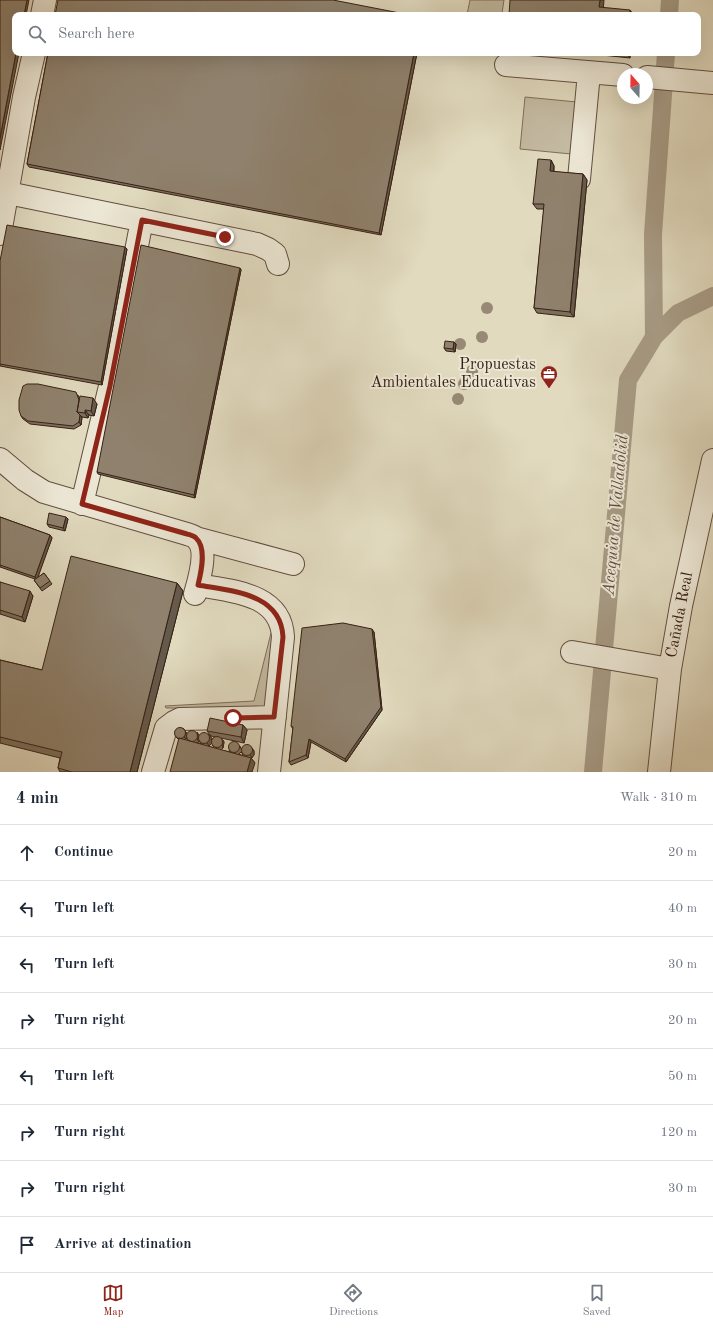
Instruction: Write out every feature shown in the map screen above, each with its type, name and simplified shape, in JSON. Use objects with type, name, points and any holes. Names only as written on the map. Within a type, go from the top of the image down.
[{"type":"street","points":[[43,12],[45,0]]},
{"type":"street","points":[[0,234],[6,186],[33,56]]},
{"type":"street","points":[[506,65],[617,75]]},
{"type":"street","points":[[580,179],[589,73]]},
{"type":"street","points":[[653,78],[713,83]]},
{"type":"street","points":[[6,186],[142,220],[256,244],[275,254],[278,264]]},
{"type":"street","points":[[82,504],[110,386],[142,220]]},
{"type":"street","points":[[0,459],[25,480],[44,492],[187,534],[196,538],[293,564]]},
{"type":"street","name":"Cañada Real","points":[[659,772],[670,669],[681,606],[713,460]]},
{"type":"street","points":[[196,538],[203,556],[201,576],[196,589],[245,594],[260,600],[270,607],[276,614],[282,626],[283,637],[269,772]]},
{"type":"street","points":[[572,652],[670,669]]},
{"type":"street","points":[[153,772],[166,728],[180,719],[274,717]]},
{"type":"shaded area","points":[[470,0],[504,0],[502,12],[468,12]]},
{"type":"shaded area","points":[[525,97],[577,102],[571,154],[520,149]]},
{"type":"shaded area","points":[[271,633],[273,633],[265,708],[166,708],[165,706],[254,701]]},
{"type":"building","points":[[0,0],[27,0],[25,12],[12,12],[12,56],[15,56],[0,138]]},
{"type":"building","points":[[58,0],[333,0],[395,12],[56,12]]},
{"type":"building","points":[[510,0],[600,0],[599,7],[630,10],[630,12],[509,12]]},
{"type":"building","points":[[47,56],[413,56],[379,233],[27,164]]},
{"type":"building","points":[[538,159],[551,160],[550,171],[583,174],[570,312],[534,308],[544,204],[533,204]]},
{"type":"building","points":[[7,225],[125,247],[101,382],[0,364],[0,261]]},
{"type":"building","points":[[141,245],[240,268],[194,495],[97,472]]},
{"type":"building","points":[[445,341],[454,342],[453,349],[444,348]]},
{"type":"building","points":[[27,384],[38,384],[76,392],[79,400],[77,412],[80,415],[79,422],[73,426],[28,421],[21,416],[19,410],[19,400],[23,386]]},
{"type":"building","points":[[80,396],[93,398],[91,411],[85,410],[85,413],[77,412]]},
{"type":"building","points":[[49,513],[66,517],[63,528],[47,524]]},
{"type":"building","points":[[0,517],[50,535],[35,577],[0,565]]},
{"type":"building","points":[[71,556],[177,583],[130,772],[72,772],[58,768],[62,752],[0,737],[0,660],[42,670]]},
{"type":"building","points":[[44,573],[50,581],[40,588],[34,580]]},
{"type":"building","points":[[0,582],[30,591],[22,617],[0,610]]},
{"type":"building","points":[[343,623],[372,629],[381,707],[345,759],[309,739],[306,755],[289,762],[293,727],[291,726],[302,628]]},
{"type":"building","points":[[210,718],[243,725],[241,737],[207,731]]},
{"type":"building","points":[[180,727],[184,729],[186,733],[184,737],[180,739],[176,737],[174,733],[176,729]]},
{"type":"building","points":[[192,730],[196,732],[198,736],[196,740],[192,742],[188,740],[186,736],[188,732]]},
{"type":"building","points":[[204,732],[208,734],[210,738],[208,742],[204,744],[200,742],[198,738],[200,734]]},
{"type":"building","points":[[217,736],[221,738],[223,742],[221,746],[217,748],[213,746],[211,742],[213,738]]},
{"type":"building","points":[[179,738],[251,758],[247,772],[170,772]]},
{"type":"building","points":[[234,741],[238,743],[240,747],[238,751],[234,753],[230,751],[228,747],[230,743]]},
{"type":"building","points":[[247,744],[251,746],[253,750],[251,754],[247,756],[243,754],[241,750],[243,746]]},
{"type":"waterway","points":[[669,12],[670,0]]},
{"type":"waterway","points":[[654,337],[653,234],[666,56]]},
{"type":"waterway","name":"Acequia de Valladolid","points":[[593,772],[628,380],[654,337],[678,313],[713,296]]},
{"type":"place","name":"Propuestas Ambientales Educativas","points":[[549,389]]},
{"type":"route","points":[[225,237],[142,220],[110,386],[82,504],[187,534],[196,538],[203,556],[201,576],[198,585],[245,594],[260,600],[270,607],[276,614],[282,626],[283,637],[274,717],[233,718]]}]
